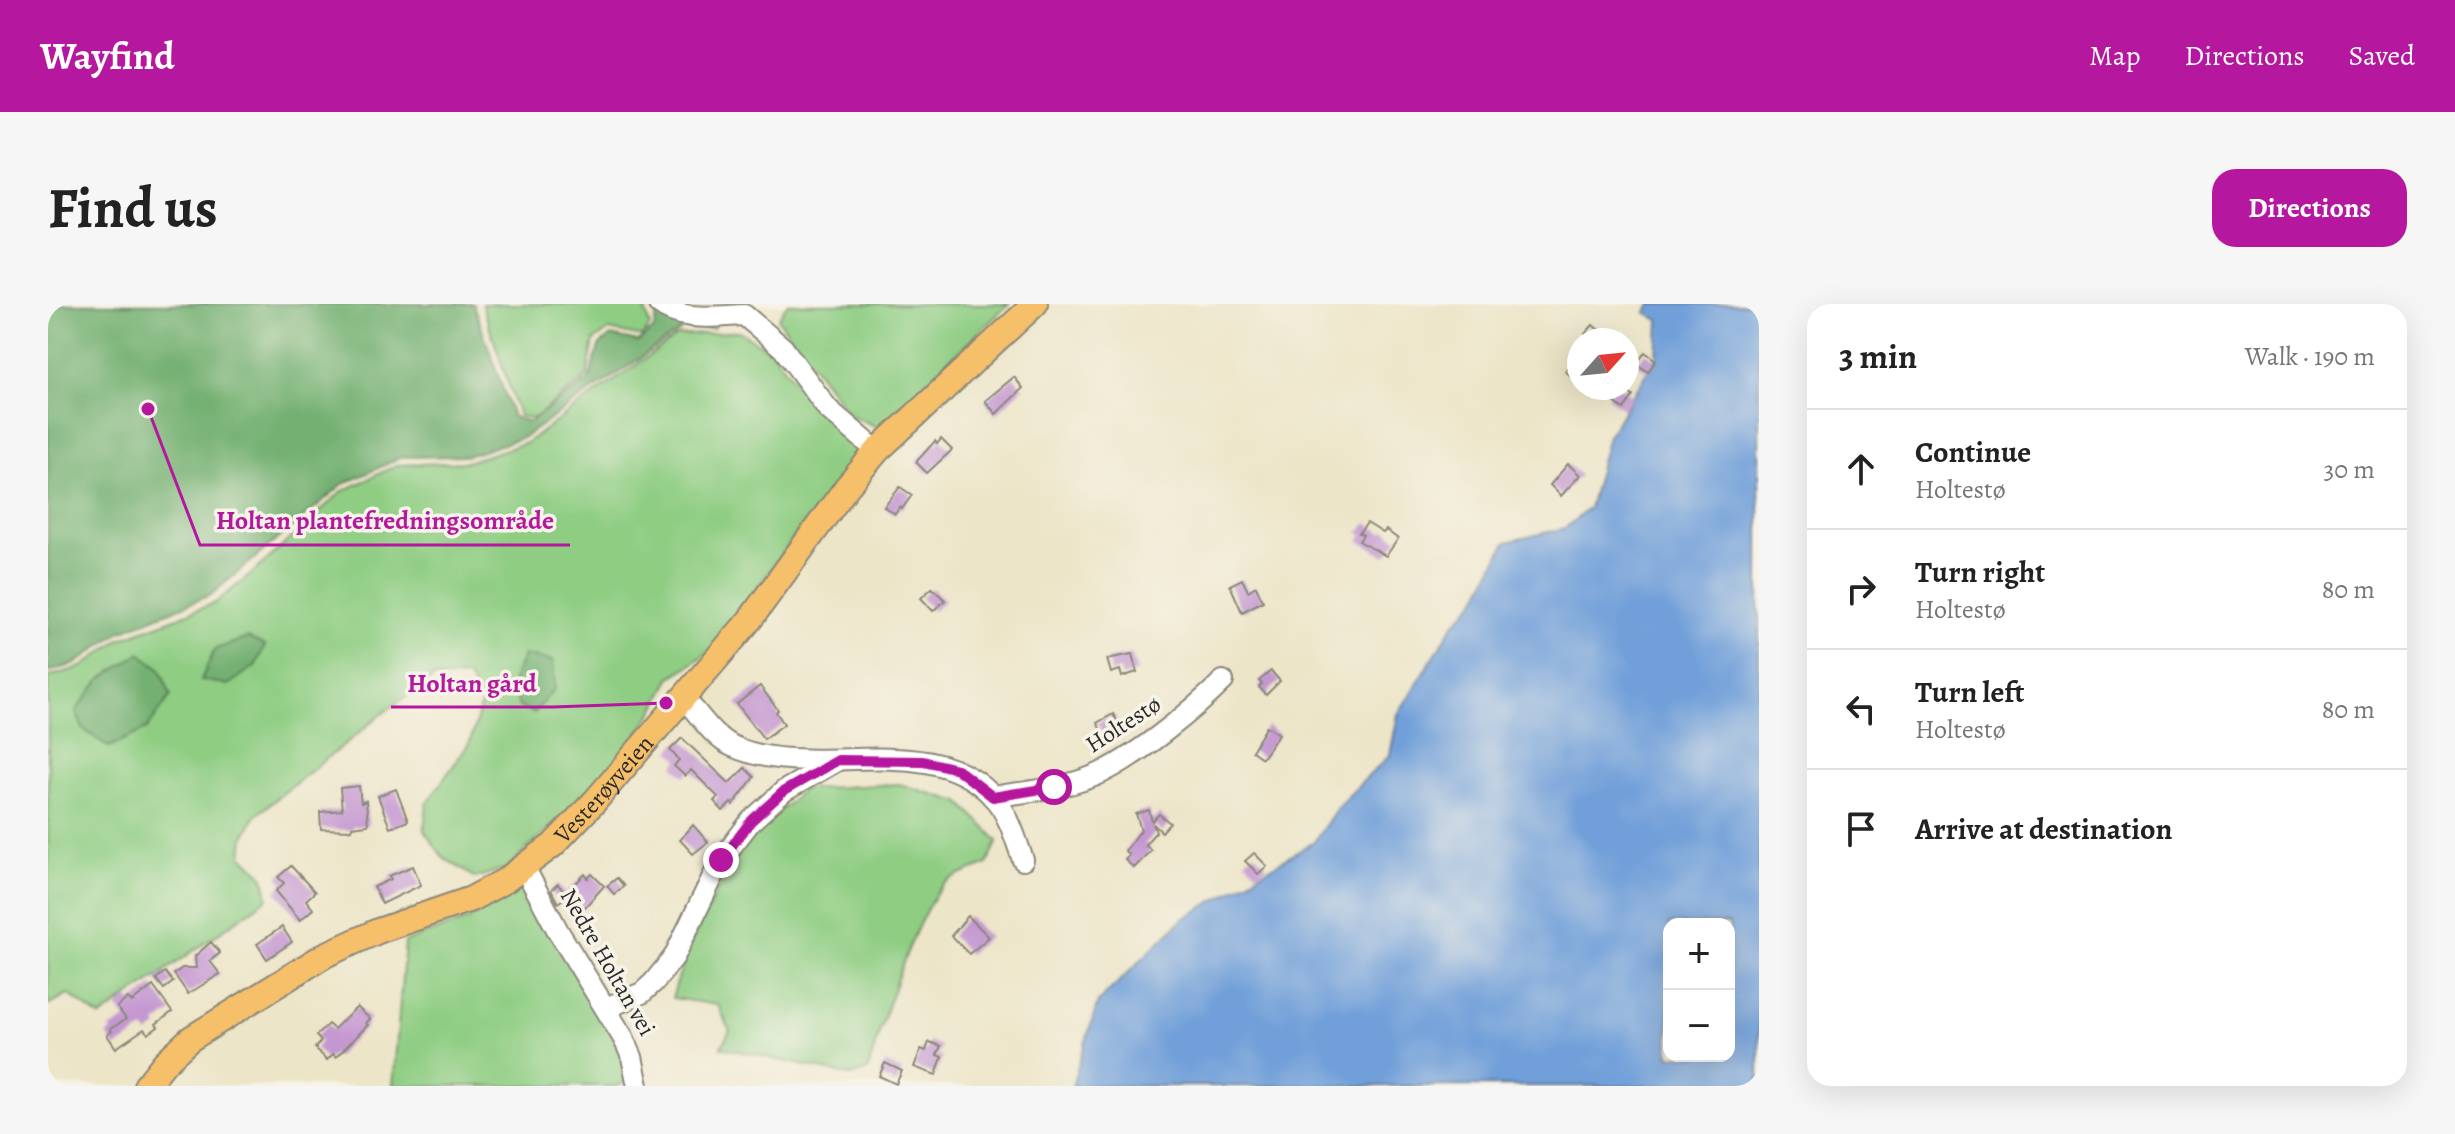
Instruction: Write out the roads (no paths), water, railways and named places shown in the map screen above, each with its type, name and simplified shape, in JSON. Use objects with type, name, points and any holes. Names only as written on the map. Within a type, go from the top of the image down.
[{"type":"main road","name":"Vesterøyveien","points":[[146,1086],[165,1062],[190,1039],[325,955],[354,940],[471,899],[506,880],[553,845],[595,801],[749,621],[846,488],[877,451],[1035,304]]},
{"type":"street","points":[[659,304],[666,309],[698,317],[744,315],[783,348],[828,409],[877,451]]},
{"type":"street","name":"Holtestø","points":[[993,797],[1054,787],[1102,773],[1197,707],[1223,681]]},
{"type":"street","points":[[684,699],[720,739],[742,750],[790,759],[923,761],[957,769],[993,797],[1023,860]]},
{"type":"street","points":[[606,1008],[642,993],[674,957],[721,860],[751,821],[784,791],[838,760]]},
{"type":"street","name":"Nedre Holtan vei","points":[[524,867],[632,1057],[638,1086]]},
{"type":"water","points":[[1652,304],[1759,304],[1759,1086],[1072,1086],[1098,1002],[1183,919],[1314,842],[1339,805],[1390,755],[1398,714],[1454,624],[1476,600],[1506,542],[1565,528],[1589,508],[1608,436],[1630,400],[1639,400],[1639,386],[1657,357],[1659,320],[1646,313]]},
{"type":"place","name":"Holtan plantefredningsområde","points":[[148,409]]},
{"type":"place","name":"Holtan gård","points":[[666,703]]}]
